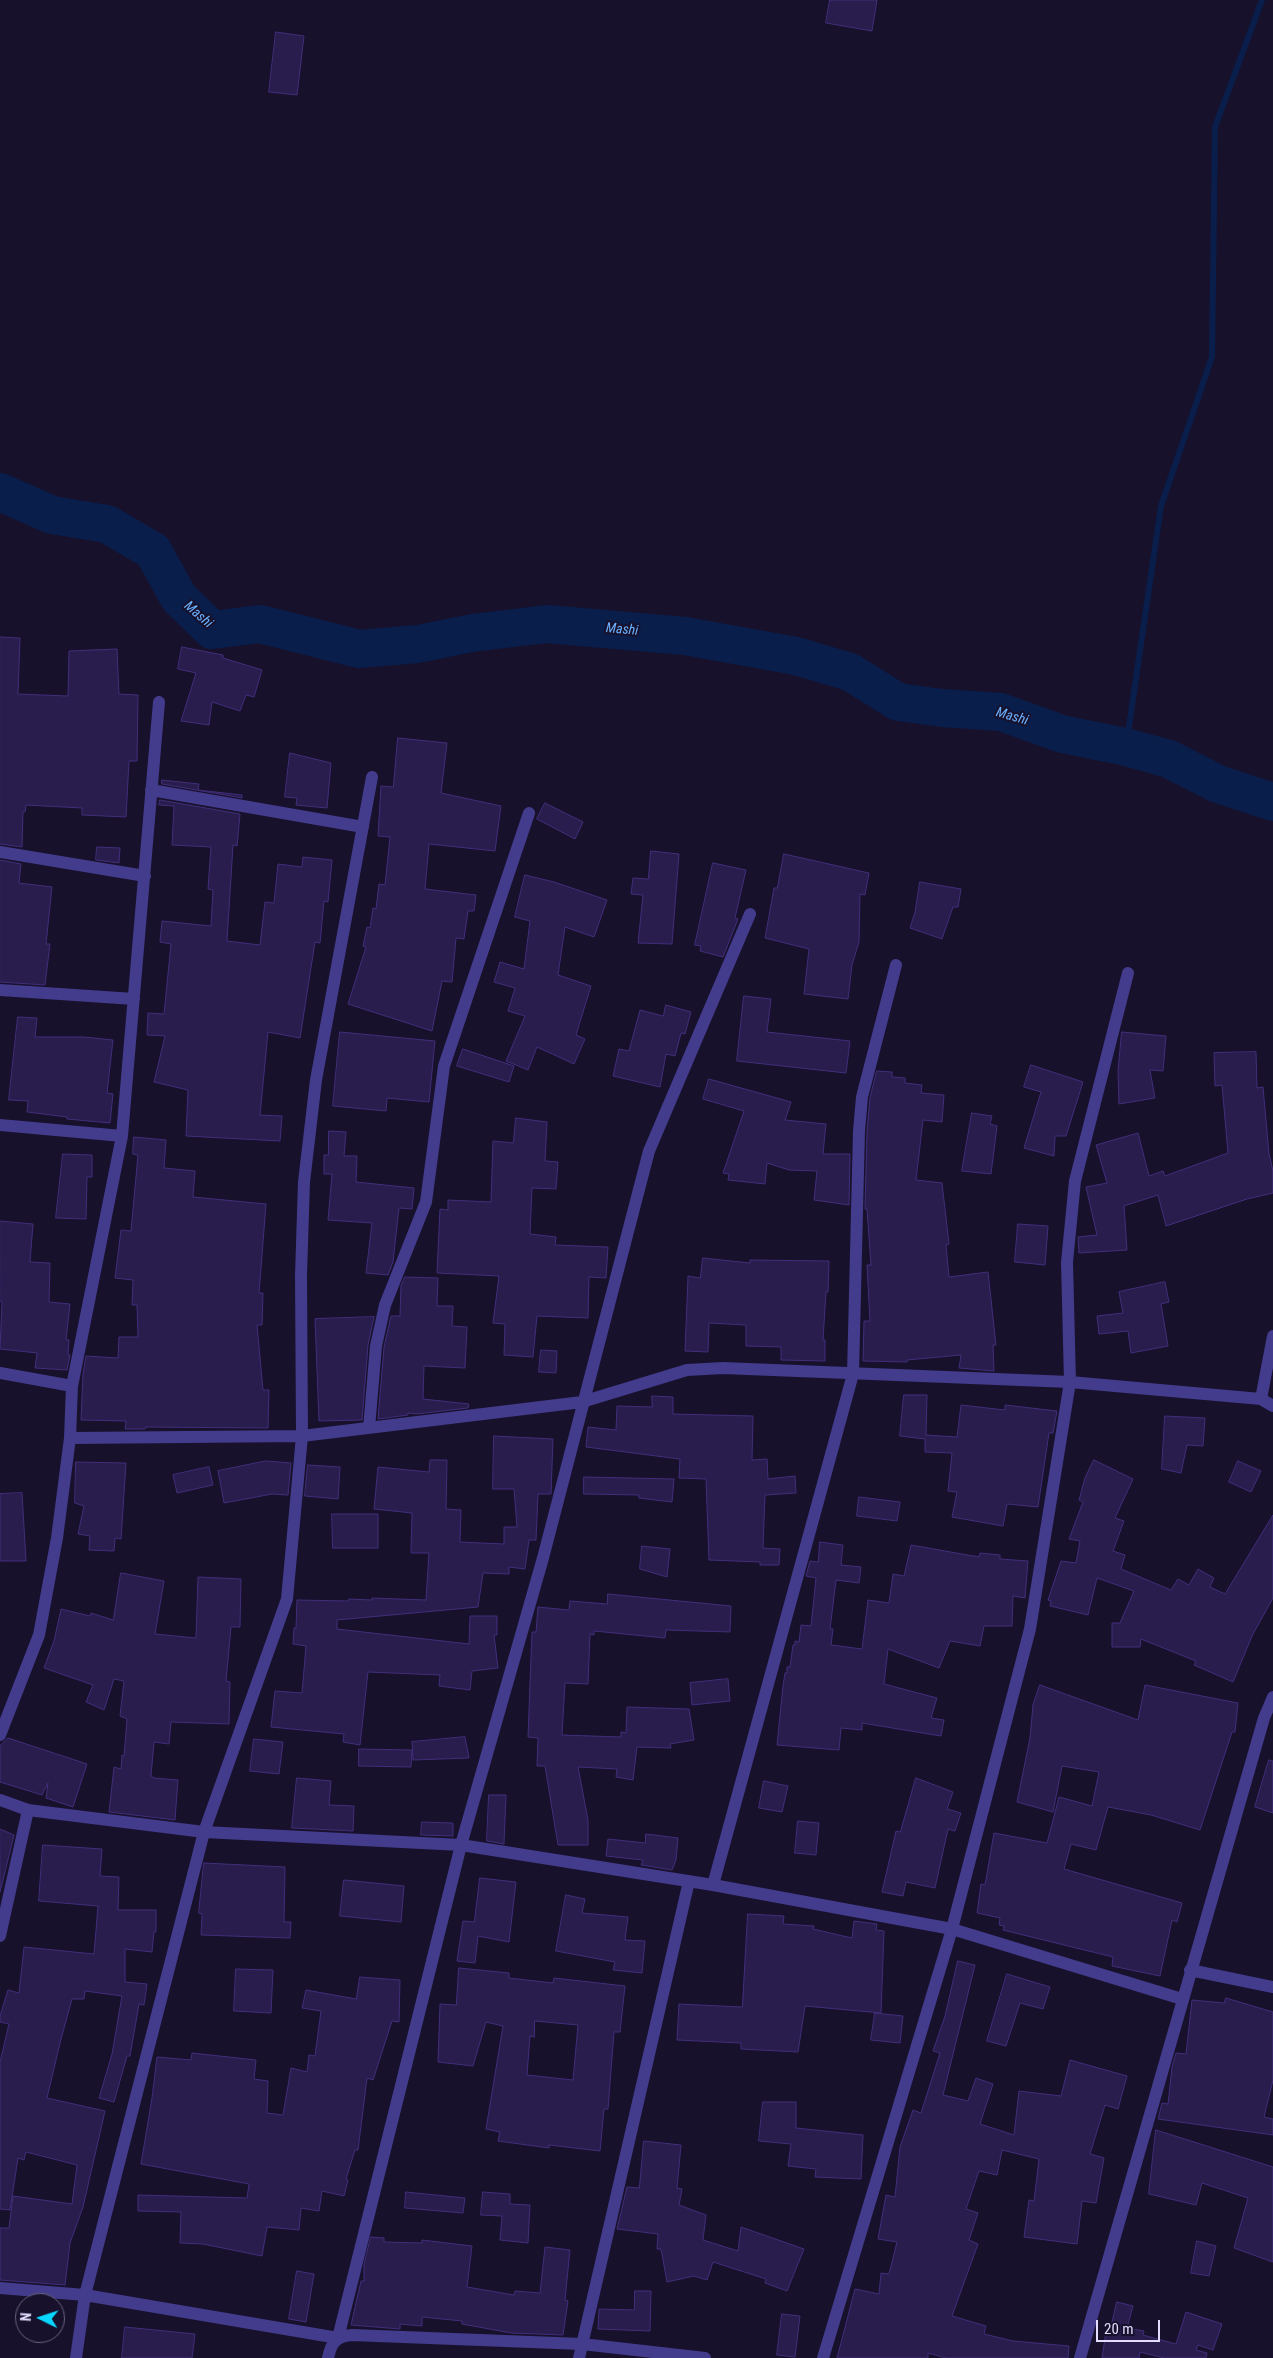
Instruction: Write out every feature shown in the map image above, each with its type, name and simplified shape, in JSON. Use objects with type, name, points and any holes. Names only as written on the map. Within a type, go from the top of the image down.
[{"type":"street","points":[[0,1735],[39,1635],[57,1538],[70,1438],[72,1386],[122,1136],[159,702]]},
{"type":"street","points":[[76,2358],[85,2295],[204,1832],[287,1599],[302,1436],[300,1274],[304,1182],[316,1080],[372,777]]},
{"type":"street","points":[[151,790],[363,827]]},
{"type":"street","points":[[369,1428],[376,1346],[385,1305],[426,1202],[444,1066],[529,813]]},
{"type":"street","points":[[0,852],[145,876]]},
{"type":"street","points":[[328,2358],[333,2343],[338,2338],[461,1845],[543,1558],[582,1402],[649,1151],[750,914]]},
{"type":"street","points":[[713,1885],[853,1374],[859,1131],[862,1097],[896,965]]},
{"type":"street","points":[[823,2358],[952,1928],[1030,1629],[1070,1382],[1067,1262],[1075,1181],[1128,973]]},
{"type":"street","points":[[0,990],[134,999]]},
{"type":"street","points":[[0,1125],[122,1136]]},
{"type":"street","points":[[1262,1399],[1273,1336]]},
{"type":"street","points":[[70,1438],[302,1436],[582,1402],[687,1370],[723,1368],[1070,1382],[1262,1399],[1273,1406]]},
{"type":"street","points":[[0,1373],[72,1386]]},
{"type":"street","points":[[1080,2358],[1190,1970],[1264,1718],[1273,1696]]},
{"type":"street","points":[[0,1800],[28,1810],[204,1832],[461,1845],[713,1885],[952,1928],[1182,1999]]},
{"type":"street","points":[[0,1936],[28,1810]]},
{"type":"street","points":[[579,2358],[689,1881]]},
{"type":"street","points":[[1190,1970],[1273,1987]]},
{"type":"street","points":[[0,2288],[85,2295],[338,2338],[352,2335],[582,2344],[705,2358]]},
{"type":"building","points":[[830,0],[877,0],[872,31],[826,23]]},
{"type":"building","points":[[276,32],[304,36],[297,95],[269,92]]},
{"type":"building","points":[[0,637],[20,638],[18,694],[68,696],[69,651],[117,649],[119,694],[138,695],[137,761],[129,761],[126,817],[82,815],[82,808],[26,805],[25,812],[23,811],[22,847],[0,844]]},
{"type":"building","points":[[182,647],[223,655],[223,658],[262,670],[254,697],[246,695],[240,711],[212,702],[209,725],[181,721],[196,673],[178,669]]},
{"type":"building","points":[[398,738],[447,743],[441,793],[501,806],[495,851],[429,844],[425,889],[476,895],[474,911],[468,911],[464,939],[456,938],[452,982],[442,981],[432,1031],[348,1004],[366,947],[363,946],[367,927],[370,928],[373,908],[376,909],[379,884],[385,885],[390,837],[378,836],[381,786],[393,787]]},
{"type":"building","points":[[290,753],[331,763],[327,808],[296,805],[297,798],[285,797]]},
{"type":"building","points":[[162,780],[199,784],[198,790],[242,795],[242,798],[162,784]]},
{"type":"building","points":[[160,800],[240,814],[237,846],[233,845],[227,941],[260,945],[265,902],[274,903],[278,864],[302,867],[303,857],[332,860],[328,902],[324,901],[320,943],[315,942],[300,1038],[268,1032],[260,1115],[282,1116],[280,1141],[186,1136],[188,1090],[154,1082],[165,1036],[147,1035],[148,1013],[164,1014],[171,944],[160,942],[162,921],[211,926],[213,890],[208,889],[211,847],[172,845],[174,806],[159,805]]},
{"type":"building","points":[[545,803],[583,822],[575,839],[537,819]]},
{"type":"building","points":[[97,847],[120,848],[119,863],[96,860]]},
{"type":"building","points":[[651,851],[679,854],[672,944],[638,943],[643,895],[631,894],[633,878],[648,879]]},
{"type":"building","points":[[784,854],[869,873],[865,895],[860,894],[859,942],[852,965],[848,999],[804,994],[809,949],[765,938],[774,888],[777,888]]},
{"type":"building","points":[[0,860],[21,864],[19,883],[52,887],[46,944],[50,944],[45,985],[0,982]]},
{"type":"building","points":[[713,863],[746,870],[735,918],[738,919],[723,957],[700,951],[701,946],[695,945]]},
{"type":"building","points":[[525,875],[554,882],[607,900],[594,937],[565,927],[558,975],[591,986],[576,1035],[585,1039],[574,1064],[537,1047],[528,1070],[506,1061],[525,1016],[508,1011],[515,988],[494,982],[500,962],[524,969],[530,921],[515,917]]},
{"type":"building","points":[[920,882],[961,889],[958,907],[953,907],[942,939],[910,928]]},
{"type":"building","points":[[744,996],[771,999],[767,1032],[850,1041],[846,1073],[737,1061]]},
{"type":"building","points":[[666,1005],[691,1012],[685,1034],[681,1033],[675,1056],[666,1054],[660,1087],[613,1076],[619,1049],[629,1051],[640,1010],[663,1016]]},
{"type":"building","points":[[18,1017],[37,1018],[35,1037],[84,1037],[113,1040],[107,1093],[113,1094],[110,1123],[67,1119],[67,1117],[27,1112],[28,1101],[9,1100]]},
{"type":"building","points":[[340,1032],[435,1041],[429,1102],[387,1098],[386,1111],[333,1106]]},
{"type":"building","points":[[1122,1032],[1166,1036],[1163,1071],[1150,1070],[1155,1098],[1119,1104],[1118,1071]]},
{"type":"building","points":[[463,1049],[514,1066],[509,1082],[457,1066]]},
{"type":"building","points":[[1256,1052],[1257,1088],[1263,1087],[1269,1154],[1273,1171],[1273,1193],[1247,1199],[1166,1226],[1158,1195],[1124,1206],[1127,1250],[1079,1253],[1078,1237],[1097,1235],[1086,1187],[1107,1183],[1096,1145],[1138,1133],[1149,1176],[1163,1171],[1165,1176],[1228,1153],[1222,1085],[1215,1086],[1214,1053]]},
{"type":"building","points":[[1031,1065],[1083,1082],[1066,1136],[1055,1136],[1054,1156],[1024,1148],[1041,1092],[1024,1087]]},
{"type":"building","points":[[877,1071],[892,1072],[892,1077],[905,1078],[905,1083],[922,1085],[921,1093],[944,1095],[942,1122],[923,1120],[916,1180],[942,1183],[949,1244],[946,1245],[949,1277],[988,1272],[996,1345],[993,1345],[994,1371],[959,1368],[961,1355],[907,1360],[907,1362],[863,1361],[864,1321],[870,1321],[867,1265],[871,1265],[867,1209],[865,1209],[867,1131],[870,1098]]},
{"type":"building","points":[[709,1079],[791,1102],[785,1120],[826,1124],[823,1154],[850,1154],[849,1205],[814,1200],[817,1171],[789,1170],[767,1163],[765,1184],[728,1180],[729,1174],[723,1173],[744,1111],[703,1099]]},
{"type":"building","points":[[972,1113],[992,1116],[990,1124],[997,1126],[991,1174],[962,1171]]},
{"type":"building","points":[[516,1118],[547,1122],[545,1161],[558,1162],[556,1189],[532,1188],[530,1234],[556,1237],[555,1245],[608,1247],[606,1278],[589,1277],[588,1318],[537,1316],[533,1357],[504,1355],[505,1324],[493,1323],[499,1276],[437,1273],[440,1209],[448,1210],[448,1200],[491,1202],[493,1141],[513,1143]]},
{"type":"building","points":[[329,1131],[346,1132],[344,1156],[357,1156],[356,1182],[414,1188],[412,1209],[399,1208],[393,1262],[388,1275],[366,1273],[372,1223],[328,1220],[332,1174],[324,1174],[324,1155],[328,1155]]},
{"type":"building","points":[[134,1137],[166,1140],[164,1168],[195,1171],[193,1197],[266,1204],[259,1293],[263,1293],[262,1325],[257,1325],[263,1390],[269,1390],[268,1428],[146,1427],[145,1429],[125,1429],[126,1421],[81,1420],[83,1374],[86,1356],[118,1358],[119,1337],[138,1337],[137,1305],[132,1305],[133,1280],[115,1278],[121,1230],[131,1231],[138,1155],[133,1154]]},
{"type":"building","points":[[63,1154],[92,1155],[92,1177],[87,1177],[86,1219],[56,1218]]},
{"type":"building","points":[[0,1221],[33,1224],[30,1262],[50,1263],[49,1302],[70,1304],[66,1340],[69,1340],[68,1355],[70,1355],[67,1370],[35,1368],[37,1353],[0,1349],[2,1302],[0,1301]]},
{"type":"building","points":[[1018,1224],[1048,1226],[1045,1265],[1015,1262]]},
{"type":"building","points":[[703,1258],[750,1263],[750,1260],[829,1261],[823,1340],[825,1340],[825,1361],[781,1360],[781,1347],[746,1346],[746,1325],[709,1323],[708,1352],[685,1351],[688,1276],[700,1278]]},
{"type":"building","points":[[405,1277],[438,1278],[437,1306],[453,1306],[452,1326],[467,1327],[465,1368],[424,1366],[423,1399],[469,1404],[468,1408],[417,1414],[408,1413],[408,1415],[378,1419],[384,1347],[391,1316],[400,1316],[401,1286]]},
{"type":"building","points":[[1165,1282],[1169,1302],[1161,1304],[1168,1346],[1131,1353],[1128,1331],[1099,1334],[1097,1316],[1123,1313],[1119,1292]]},
{"type":"building","points":[[374,1317],[368,1345],[362,1420],[319,1421],[315,1319]]},
{"type":"building","points":[[541,1350],[557,1351],[556,1373],[539,1372]]},
{"type":"building","points":[[904,1395],[927,1395],[926,1435],[957,1437],[961,1405],[1005,1410],[1005,1405],[1057,1411],[1053,1433],[1049,1433],[1038,1507],[1007,1504],[1003,1526],[952,1517],[957,1492],[948,1491],[952,1453],[925,1452],[925,1439],[900,1436]]},
{"type":"building","points":[[652,1396],[673,1397],[673,1414],[753,1416],[752,1460],[767,1459],[768,1479],[795,1476],[796,1493],[765,1495],[763,1548],[780,1549],[779,1565],[760,1565],[760,1562],[709,1560],[706,1479],[679,1478],[680,1459],[586,1447],[588,1427],[616,1430],[617,1406],[652,1407]]},
{"type":"building","points":[[1165,1416],[1205,1418],[1203,1446],[1187,1445],[1181,1473],[1162,1469]]},
{"type":"building","points":[[494,1436],[553,1439],[551,1494],[538,1494],[536,1540],[529,1540],[525,1569],[509,1567],[509,1574],[483,1573],[478,1607],[337,1620],[337,1629],[469,1644],[470,1616],[497,1616],[497,1635],[494,1635],[498,1668],[472,1671],[470,1690],[439,1686],[440,1675],[368,1672],[360,1745],[343,1742],[344,1734],[271,1727],[275,1691],[302,1693],[306,1646],[293,1644],[294,1628],[296,1628],[297,1600],[348,1601],[349,1599],[372,1600],[372,1598],[426,1600],[429,1553],[411,1553],[412,1513],[374,1509],[378,1467],[429,1472],[430,1460],[447,1460],[446,1509],[461,1510],[460,1542],[504,1544],[504,1527],[517,1527],[514,1489],[493,1489]]},
{"type":"building","points":[[1094,1460],[1133,1479],[1115,1518],[1124,1521],[1113,1551],[1125,1555],[1121,1569],[1171,1590],[1178,1579],[1189,1585],[1198,1569],[1214,1578],[1210,1587],[1225,1594],[1273,1515],[1273,1598],[1252,1636],[1233,1682],[1194,1665],[1196,1661],[1141,1639],[1140,1647],[1112,1647],[1112,1623],[1120,1623],[1134,1591],[1097,1578],[1088,1615],[1050,1606],[1051,1601],[1048,1600],[1061,1561],[1076,1563],[1080,1541],[1069,1539],[1083,1502],[1079,1500],[1085,1478]]},
{"type":"building","points":[[266,1461],[291,1463],[288,1495],[272,1494],[224,1503],[218,1471]]},
{"type":"building","points":[[1238,1461],[1261,1471],[1251,1492],[1229,1482]]},
{"type":"building","points":[[76,1462],[126,1463],[121,1539],[115,1538],[114,1551],[89,1550],[90,1536],[78,1534],[84,1506],[75,1503]]},
{"type":"building","points":[[308,1465],[340,1467],[338,1499],[305,1496]]},
{"type":"building","points":[[209,1467],[213,1485],[177,1493],[173,1475]]},
{"type":"building","points":[[584,1477],[674,1479],[672,1502],[639,1498],[639,1495],[584,1494]]},
{"type":"building","points":[[22,1493],[26,1561],[0,1561],[0,1494]]},
{"type":"building","points":[[859,1497],[900,1502],[897,1521],[857,1516]]},
{"type":"building","points":[[332,1514],[378,1514],[378,1548],[333,1548]]},
{"type":"building","points":[[820,1542],[843,1545],[841,1565],[861,1567],[859,1583],[836,1580],[830,1629],[833,1629],[831,1645],[862,1649],[868,1600],[889,1603],[893,1574],[904,1576],[911,1545],[979,1557],[980,1553],[1000,1555],[1000,1559],[1028,1561],[1025,1598],[1013,1596],[1012,1626],[984,1626],[980,1646],[950,1641],[939,1668],[888,1649],[884,1684],[937,1698],[931,1718],[944,1720],[941,1736],[862,1723],[862,1730],[841,1728],[839,1750],[777,1745],[785,1673],[787,1673],[787,1667],[790,1667],[793,1645],[795,1645],[795,1641],[799,1642],[801,1625],[811,1626],[816,1578],[806,1576],[810,1561],[818,1562]]},
{"type":"building","points":[[642,1546],[670,1549],[667,1577],[640,1569]]},
{"type":"building","points":[[121,1573],[164,1581],[155,1634],[196,1638],[198,1577],[241,1579],[240,1627],[231,1627],[226,1681],[230,1682],[229,1724],[171,1722],[169,1744],[154,1742],[151,1776],[154,1778],[178,1780],[175,1820],[109,1812],[114,1767],[121,1769],[122,1755],[124,1756],[127,1719],[120,1716],[124,1681],[114,1679],[104,1710],[86,1702],[93,1685],[44,1668],[54,1641],[61,1609],[90,1616],[91,1613],[113,1620]]},
{"type":"building","points":[[608,1594],[731,1606],[730,1632],[666,1630],[665,1638],[594,1631],[594,1635],[590,1634],[588,1684],[565,1683],[562,1735],[621,1737],[621,1732],[626,1733],[627,1707],[689,1709],[694,1740],[670,1744],[671,1748],[637,1747],[633,1780],[616,1777],[617,1769],[578,1767],[588,1820],[588,1845],[558,1845],[545,1766],[537,1766],[538,1738],[528,1737],[532,1632],[536,1632],[538,1607],[569,1610],[570,1601],[607,1604]]},
{"type":"building","points":[[728,1679],[730,1701],[692,1705],[690,1683]]},
{"type":"building","points":[[1040,1685],[1138,1720],[1145,1685],[1238,1703],[1235,1732],[1232,1732],[1200,1830],[1151,1815],[1108,1807],[1096,1850],[1071,1844],[1064,1869],[1182,1903],[1177,1922],[1172,1920],[1160,1976],[1112,1966],[1113,1957],[1003,1930],[1004,1926],[999,1925],[1000,1918],[977,1913],[981,1884],[985,1885],[994,1833],[1047,1843],[1059,1797],[1092,1806],[1099,1772],[1062,1766],[1053,1812],[1017,1802],[1030,1738],[1033,1705]]},
{"type":"building","points":[[465,1737],[469,1758],[413,1760],[412,1742]]},
{"type":"building","points":[[8,1738],[87,1764],[73,1807],[46,1798],[48,1783],[42,1795],[0,1782],[0,1746]]},
{"type":"building","points":[[254,1739],[283,1742],[279,1774],[250,1771]]},
{"type":"building","points":[[359,1749],[412,1750],[411,1767],[359,1766]]},
{"type":"building","points":[[1269,1760],[1273,1761],[1273,1813],[1255,1807]]},
{"type":"building","points":[[297,1778],[331,1781],[329,1805],[354,1806],[353,1831],[292,1828]]},
{"type":"building","points":[[916,1778],[953,1792],[947,1809],[961,1813],[955,1831],[948,1829],[935,1888],[906,1882],[903,1896],[882,1892],[896,1831],[900,1832]]},
{"type":"building","points":[[764,1781],[788,1786],[782,1812],[759,1808]]},
{"type":"building","points":[[489,1795],[506,1795],[504,1844],[487,1841]]},
{"type":"building","points":[[798,1821],[819,1823],[816,1855],[795,1853]]},
{"type":"building","points":[[422,1822],[453,1823],[453,1836],[421,1835]]},
{"type":"building","points":[[0,1829],[14,1835],[0,1892]]},
{"type":"building","points":[[646,1834],[678,1838],[676,1860],[672,1870],[641,1865],[643,1860],[606,1856],[608,1839],[645,1843]]},
{"type":"building","points":[[43,1845],[102,1849],[100,1876],[119,1877],[118,1910],[156,1910],[156,1932],[154,1932],[152,1952],[125,1949],[125,1982],[147,1984],[144,2005],[139,2004],[130,2056],[127,2056],[114,2102],[99,2098],[112,2054],[122,1996],[85,1991],[84,1999],[72,1999],[61,2039],[47,2098],[105,2111],[83,2207],[70,2243],[65,2285],[0,2280],[0,2228],[9,2228],[13,2196],[72,2204],[77,2165],[26,2152],[24,2160],[18,2158],[10,2210],[0,2209],[0,2062],[9,2024],[0,2022],[0,2016],[8,1990],[19,1993],[24,1947],[94,1954],[98,1906],[39,1901]]},
{"type":"building","points":[[204,1863],[285,1867],[284,1922],[291,1922],[290,1938],[201,1935],[202,1914],[199,1913]]},
{"type":"building","points":[[480,1878],[516,1882],[509,1942],[478,1936],[475,1963],[457,1961],[463,1921],[474,1922]]},
{"type":"building","points":[[344,1880],[404,1886],[401,1922],[340,1916]]},
{"type":"building","points":[[566,1895],[585,1899],[582,1913],[628,1917],[625,1940],[645,1941],[642,1973],[613,1970],[615,1962],[556,1951]]},
{"type":"building","points":[[748,1914],[784,1916],[783,1924],[814,1926],[813,1929],[852,1938],[854,1921],[877,1924],[876,1930],[884,1931],[881,2013],[805,2006],[798,2052],[741,2049],[741,2043],[677,2040],[679,2004],[742,2007]]},
{"type":"building","points":[[958,1961],[975,1965],[943,2095],[968,2101],[976,2078],[993,2084],[980,2124],[1014,2135],[1019,2091],[1061,2096],[1070,2060],[1127,2076],[1118,2109],[1105,2105],[1090,2154],[1104,2158],[1096,2203],[1082,2201],[1077,2244],[1024,2237],[1029,2200],[1034,2201],[1039,2159],[1002,2150],[997,2175],[979,2171],[966,2209],[978,2213],[969,2240],[978,2244],[952,2316],[986,2326],[984,2334],[1013,2341],[1069,2346],[1068,2358],[946,2358],[928,2353],[928,2358],[837,2358],[855,2289],[879,2294],[881,2273],[889,2274],[897,2242],[878,2239],[886,2195],[895,2197],[900,2147],[913,2110],[921,2113],[940,2053],[933,2051],[945,2016]]},
{"type":"building","points":[[459,1968],[509,1973],[509,1978],[553,1983],[554,1978],[625,1986],[620,2032],[614,2032],[608,2109],[604,2109],[600,2151],[549,2145],[549,2148],[498,2141],[500,2132],[486,2129],[503,2026],[486,2022],[473,2066],[438,2062],[440,2004],[456,2005]],"holes":[[[535,2021],[578,2025],[573,2080],[527,2075],[530,2036],[534,2037]]]},
{"type":"building","points":[[236,1969],[273,1970],[271,2013],[234,2011]]},
{"type":"building","points":[[1007,1974],[1050,1987],[1043,2009],[1020,2003],[1006,2046],[987,2041]]},
{"type":"building","points":[[360,1977],[400,1980],[399,2022],[392,2021],[373,2080],[367,2078],[358,2150],[355,2150],[346,2179],[348,2180],[344,2196],[322,2191],[319,2211],[301,2208],[299,2230],[267,2227],[262,2256],[203,2244],[180,2243],[181,2212],[138,2211],[138,2195],[247,2198],[249,2184],[141,2164],[157,2057],[191,2060],[192,2053],[256,2060],[254,2079],[268,2081],[267,2113],[283,2115],[291,2068],[307,2072],[309,2055],[315,2056],[321,2011],[302,2008],[306,1990],[356,1999]]},
{"type":"building","points":[[1226,1998],[1273,2012],[1273,2080],[1264,2117],[1273,2119],[1273,2135],[1158,2119],[1162,2103],[1168,2104],[1172,2067],[1176,2053],[1186,2054],[1192,2000],[1224,2003]]},
{"type":"building","points":[[875,2013],[903,2016],[900,2043],[871,2040]]},
{"type":"building","points":[[763,2102],[796,2102],[796,2128],[863,2135],[861,2179],[815,2177],[816,2169],[788,2166],[791,2144],[759,2141]]},
{"type":"building","points":[[1156,2130],[1273,2167],[1273,2262],[1234,2248],[1248,2198],[1202,2183],[1196,2205],[1149,2194]]},
{"type":"building","points":[[644,2141],[681,2145],[677,2188],[682,2189],[679,2205],[706,2215],[703,2240],[738,2251],[741,2227],[804,2249],[787,2291],[765,2283],[766,2279],[713,2262],[707,2280],[694,2276],[667,2282],[661,2249],[657,2249],[658,2234],[617,2229],[627,2187],[639,2188]]},
{"type":"building","points":[[406,2192],[465,2198],[463,2213],[405,2208]]},
{"type":"building","points":[[483,2192],[510,2194],[510,2204],[530,2205],[528,2243],[500,2240],[502,2216],[481,2215]]},
{"type":"building","points":[[371,2237],[384,2238],[384,2242],[422,2243],[422,2240],[472,2246],[467,2287],[514,2295],[515,2291],[540,2293],[545,2247],[570,2250],[565,2300],[568,2301],[563,2335],[511,2333],[462,2324],[462,2321],[422,2317],[422,2326],[400,2324],[400,2329],[351,2325],[361,2281],[364,2281],[364,2265]]},
{"type":"building","points":[[1197,2241],[1216,2246],[1209,2276],[1191,2273]]},
{"type":"building","points":[[297,2271],[314,2274],[306,2322],[289,2319]]},
{"type":"building","points":[[635,2291],[651,2291],[650,2331],[598,2329],[599,2309],[634,2310]]},
{"type":"building","points":[[1117,2302],[1133,2306],[1127,2328],[1144,2331],[1143,2335],[1176,2344],[1186,2312],[1222,2324],[1213,2350],[1198,2345],[1196,2350],[1207,2353],[1206,2358],[1164,2358],[1140,2352],[1139,2358],[1102,2358],[1107,2325],[1111,2325]]},
{"type":"building","points":[[782,2314],[800,2316],[795,2357],[777,2355]]},
{"type":"building","points":[[125,2327],[195,2334],[192,2358],[122,2358]]},
{"type":"waterway","points":[[1126,747],[1161,506],[1212,357],[1215,127],[1262,0]]},
{"type":"waterway","name":"Mashi","points":[[0,492],[52,515],[107,524],[153,551],[179,598],[212,630],[260,624],[359,649],[418,644],[472,633],[547,624],[685,636],[796,656],[850,672],[898,702],[942,708],[1001,712],[1062,734],[1126,747],[1169,759],[1218,784],[1273,802]]}]
